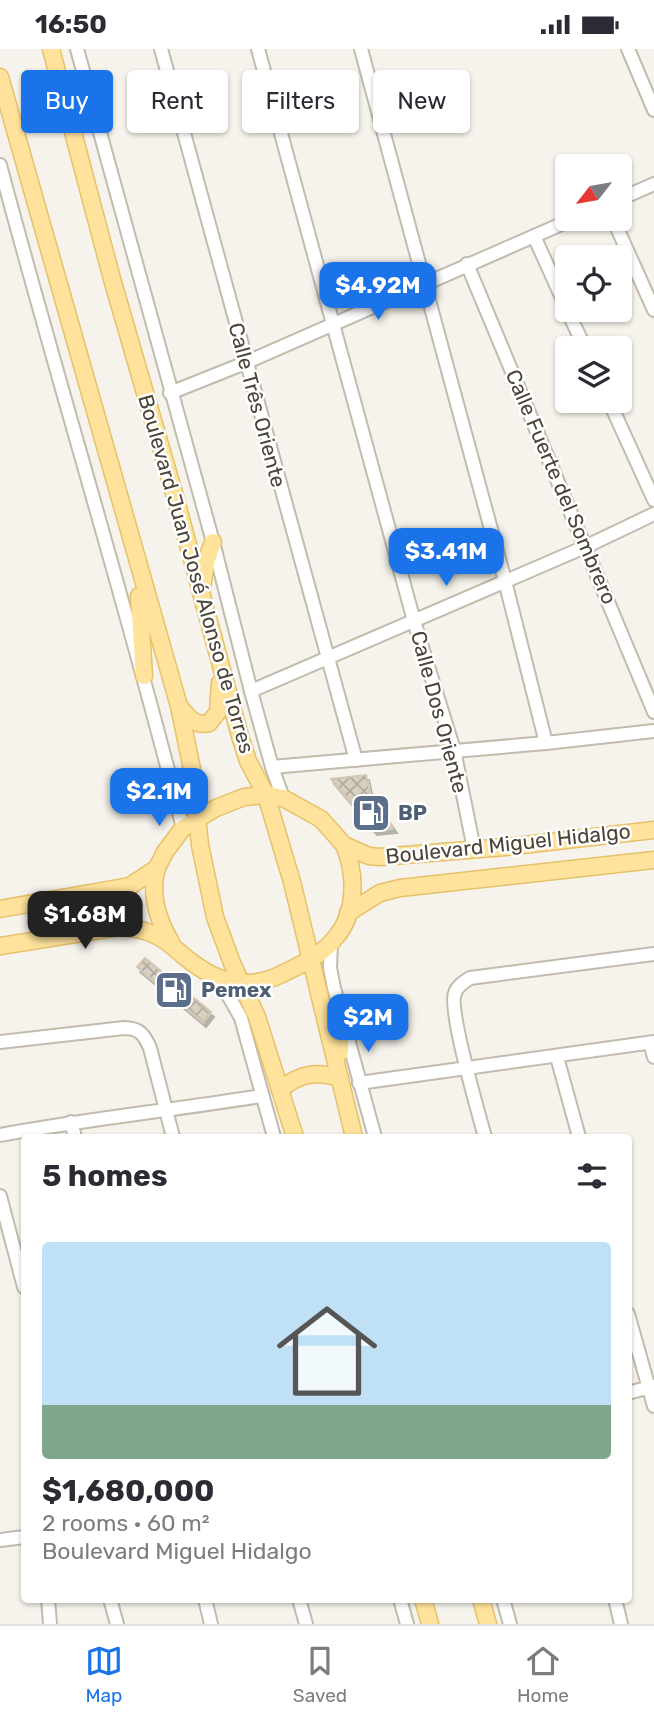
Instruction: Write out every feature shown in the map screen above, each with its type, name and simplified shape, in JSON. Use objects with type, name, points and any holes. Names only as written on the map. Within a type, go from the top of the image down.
[{"type":"main road","name":"Boulevard Juan José Alonso de Torres","points":[[51,49],[112,279],[244,750],[266,795],[292,882],[353,1134]]},
{"type":"main road","points":[[0,77],[179,706],[191,769],[201,855],[215,917],[266,1040],[294,1134]]},
{"type":"main road","points":[[202,597],[204,574],[213,542]]},
{"type":"main road","points":[[136,562],[144,676]]},
{"type":"main road","points":[[179,706],[190,719],[204,725],[212,721],[218,712],[220,667]]},
{"type":"main road","name":"Boulevard Miguel Hidalgo","points":[[0,909],[117,890],[138,881],[157,868],[183,828],[231,801],[266,795],[283,798],[321,819],[344,845],[369,856],[380,857],[654,829]]},
{"type":"main road","points":[[344,845],[351,862],[352,876],[348,913]]},
{"type":"main road","name":"Boulevard Miguel Hidalgo","points":[[0,946],[119,927],[142,929],[173,944],[195,964],[219,979],[244,985],[262,983],[311,960],[331,943],[345,924],[348,913],[380,894],[400,888],[654,860]]},
{"type":"main road","points":[[157,868],[154,881],[156,904],[163,928],[173,944]]},
{"type":"main road","points":[[280,1090],[296,1078],[307,1074],[324,1073],[340,1079],[340,1014]]},
{"type":"main road","points":[[424,1603],[430,1624]]},
{"type":"main road","points":[[482,1603],[488,1624]]},
{"type":"main road","points":[[488,1624],[490,1603]]},
{"type":"street","name":"Boulevard Juan José Alonso de Torres","points":[[77,49],[213,542],[251,691],[283,798]]},
{"type":"street","name":"Calle Três Oriente","points":[[160,49],[356,760]]},
{"type":"street","name":"Calle Dos Oriente","points":[[258,49],[414,621],[454,750],[474,849]]},
{"type":"street","points":[[361,49],[505,581],[546,743]]},
{"type":"street","points":[[628,49],[654,110]]},
{"type":"street","points":[[0,165],[144,676],[183,828]]},
{"type":"street","points":[[632,194],[654,184]]},
{"type":"street","points":[[170,393],[245,363],[555,227]]},
{"type":"street","points":[[618,231],[654,310]]},
{"type":"street","points":[[534,236],[555,282]]},
{"type":"street","name":"Calle Fuerte del Sombrero","points":[[467,264],[587,546],[654,712]]},
{"type":"street","points":[[614,413],[654,501]]},
{"type":"street","points":[[251,691],[587,546],[654,514]]},
{"type":"street","points":[[272,767],[654,731]]},
{"type":"street","points":[[331,943],[331,974],[340,1014],[374,1134]]},
{"type":"street","points":[[484,1134],[466,1068],[453,1000],[455,993],[470,978],[654,954]]},
{"type":"street","points":[[219,979],[241,1018],[273,1134]]},
{"type":"street","points":[[0,1042],[124,1028],[139,1030],[150,1048],[172,1134]]},
{"type":"street","points":[[359,1083],[652,1043],[654,1057]]},
{"type":"street","points":[[556,1057],[578,1134]]},
{"type":"street","points":[[0,1135],[71,1122],[261,1096]]},
{"type":"street","points":[[71,1122],[74,1134]]},
{"type":"street","points":[[0,1196],[21,1276]]},
{"type":"street","points":[[632,1327],[651,1387],[654,1406]]},
{"type":"street","points":[[632,1392],[651,1387]]},
{"type":"street","points":[[0,1539],[21,1537]]},
{"type":"street","points":[[48,1603],[50,1624]]},
{"type":"street","points":[[111,1603],[117,1624]]},
{"type":"street","points":[[206,1603],[211,1624]]},
{"type":"street","points":[[300,1603],[306,1624]]},
{"type":"street","points":[[401,1603],[407,1624]]},
{"type":"street","points":[[504,1603],[510,1624]]},
{"type":"street","points":[[616,1603],[621,1624]]},
{"type":"building","name":"BP","points":[[366,775],[371,798],[394,828],[374,830],[331,779]]},
{"type":"building","name":"Pemex","points":[[145,958],[211,1012],[203,1022],[137,967]]},
{"type":"place","name":"BP","points":[[371,813]]},
{"type":"place","name":"Pemex","points":[[174,990]]}]
